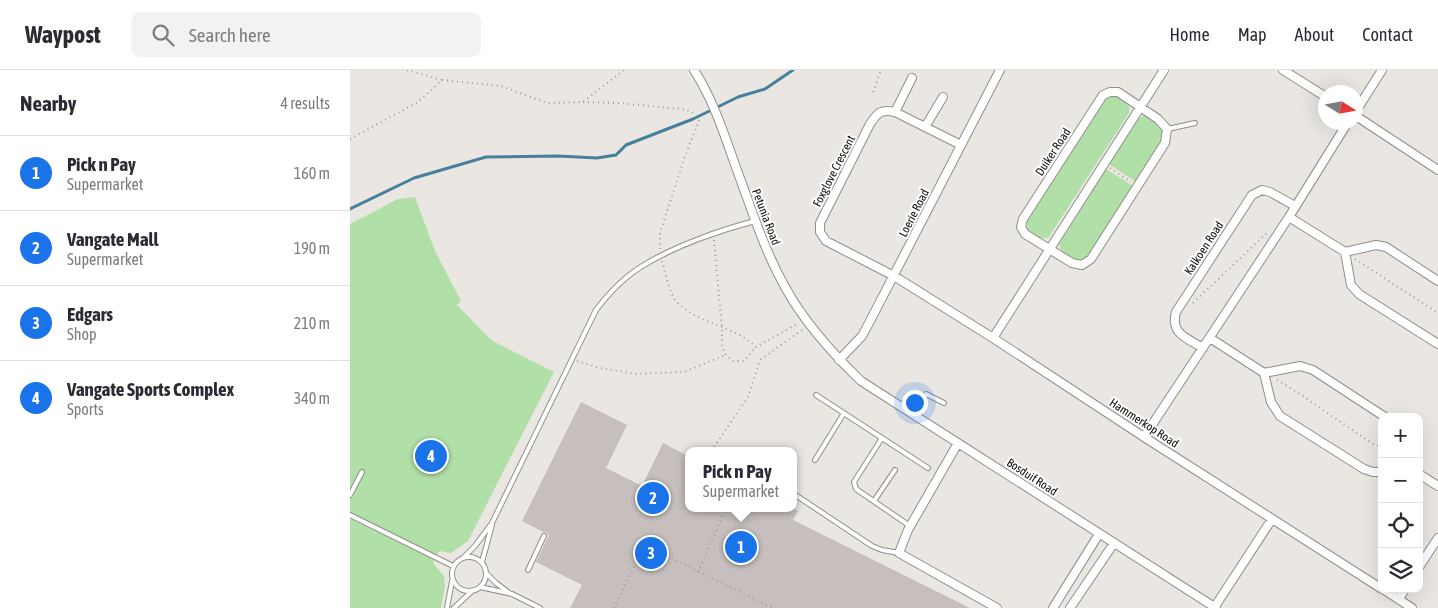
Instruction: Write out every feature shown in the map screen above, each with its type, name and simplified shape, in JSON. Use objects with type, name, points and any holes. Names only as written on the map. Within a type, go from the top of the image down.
[{"type":"street","name":"Petunia Road","points":[[694,70],[710,98],[755,221],[785,288],[806,319],[839,360]]},
{"type":"street","name":"Loerie Road","points":[[839,360],[862,336],[1000,70]]},
{"type":"street","points":[[993,338],[1164,70]]},
{"type":"street","points":[[1283,70],[1318,92]]},
{"type":"street","points":[[1363,100],[1382,70]]},
{"type":"street","points":[[912,78],[895,112],[961,145]]},
{"type":"street","name":"Duiker Road","points":[[1110,92],[1118,92],[1141,107],[1158,119],[1167,129],[1165,143],[1091,259],[1082,265],[1072,263],[1025,234],[1021,227],[1023,219],[1103,95],[1110,92]]},
{"type":"street","points":[[925,127],[943,97]]},
{"type":"street","name":"Foxglove Crescent","points":[[894,276],[826,242],[820,232],[820,223],[875,116],[886,110],[895,112]]},
{"type":"street","points":[[1363,121],[1438,170]]},
{"type":"street","points":[[1144,437],[1289,217],[1343,130]]},
{"type":"street","name":"Kalkoen Road","points":[[1203,348],[1178,332],[1174,321],[1181,303],[1252,195],[1262,190],[1270,192],[1295,206]]},
{"type":"street","points":[[1289,217],[1345,252],[1376,245],[1386,247],[1438,281]]},
{"type":"street","points":[[1345,252],[1351,285],[1359,294],[1438,344]]},
{"type":"street","name":"Hammerkop Road","points":[[894,276],[1378,586]]},
{"type":"street","points":[[1210,338],[1264,372],[1272,402],[1280,416],[1364,469],[1378,472]]},
{"type":"street","name":"Bosduif Road","points":[[839,360],[861,381],[1215,608]]},
{"type":"street","points":[[1264,372],[1294,366],[1308,368],[1379,413]]},
{"type":"street","points":[[958,443],[910,526],[899,553],[998,608]]},
{"type":"street","points":[[1423,477],[1438,486]]},
{"type":"street","points":[[1215,608],[1272,519]]},
{"type":"street","points":[[1053,608],[1099,534]]},
{"type":"street","points":[[1423,561],[1438,538]]},
{"type":"street","points":[[1070,608],[1114,543]]},
{"type":"street","name":"Hammerkop Road","points":[[1389,593],[1412,608]]},
{"type":"street","points":[[1399,599],[1403,593]]},
{"type":"lane","points":[[1167,129],[1195,123]]},
{"type":"lane","points":[[540,608],[512,594],[496,583],[486,573],[482,562],[492,523],[596,310],[628,276],[643,265],[713,234],[755,221]]},
{"type":"lane","points":[[911,413],[926,394],[944,403]]},
{"type":"lane","points":[[816,395],[928,468]]},
{"type":"lane","points":[[815,460],[844,413]]},
{"type":"lane","points":[[882,438],[854,482],[856,489],[910,526]]},
{"type":"lane","points":[[874,501],[895,470]]},
{"type":"lane","points":[[350,495],[362,472]]},
{"type":"lane","points":[[797,496],[872,546],[899,553]]},
{"type":"lane","points":[[350,516],[453,566]]},
{"type":"lane","points":[[464,557],[492,523]]},
{"type":"lane","points":[[528,570],[544,536]]},
{"type":"lane","points":[[447,608],[453,566],[458,560],[470,556],[482,562]]},
{"type":"lane","points":[[454,608],[480,587],[486,578],[486,573]]},
{"type":"lane","points":[[452,579],[459,588],[474,590]]},
{"type":"lane","points":[[480,587],[512,594]]},
{"type":"path","points":[[407,70],[442,80],[501,86],[547,103],[618,103],[681,109],[696,114],[698,121],[660,232],[660,256],[675,300],[698,318],[746,338],[756,347]]},
{"type":"path","points":[[583,102],[624,70]]},
{"type":"path","points":[[873,92],[881,70]]},
{"type":"path","points":[[350,139],[418,102],[442,80]]},
{"type":"path","points":[[1107,166],[1134,183]]},
{"type":"path","points":[[1188,308],[1274,226]]},
{"type":"path","points":[[713,234],[722,346],[726,354],[734,361],[744,360],[756,347],[797,324]]},
{"type":"path","points":[[1345,252],[1438,313]]},
{"type":"path","points":[[714,447],[748,397],[760,360],[802,330]]},
{"type":"path","points":[[572,360],[600,368],[636,374],[656,374],[684,372],[726,354]]},
{"type":"path","points":[[1264,372],[1378,445]]},
{"type":"path","points":[[698,572],[724,512]]},
{"type":"path","points":[[614,608],[646,544],[698,572],[773,608]]},
{"type":"green space","points":[[1110,95],[1124,100],[1129,106],[1129,113],[1049,237],[1038,237],[1028,230],[1026,221],[1106,98]]},
{"type":"green space","points":[[1144,115],[1163,128],[1164,139],[1136,182],[1109,164],[1138,119]]},
{"type":"green space","points":[[1106,169],[1133,186],[1088,257],[1076,260],[1062,252],[1059,244]]},
{"type":"green space","points":[[415,197],[435,251],[461,301],[457,305],[491,340],[554,372],[468,541],[451,553],[439,551],[433,563],[444,576],[445,586],[441,608],[350,608],[350,224],[398,199]]},
{"type":"building","points":[[581,402],[627,425],[606,468],[642,486],[663,443],[685,454],[685,512],[797,512],[797,510],[798,511],[793,520],[970,608],[570,608],[582,585],[536,562],[549,535],[522,521]]},
{"type":"waterway","points":[[350,209],[414,178],[486,157],[558,156],[597,158],[616,155],[626,145],[693,119],[738,97],[765,89],[793,70]]},
{"type":"place","name":"Vangate Sports Complex","points":[[431,456]]},
{"type":"place","name":"Vangate Mall","points":[[653,498]]},
{"type":"place","name":"Pick n Pay","points":[[741,547]]},
{"type":"place","name":"Edgars","points":[[651,553]]}]
